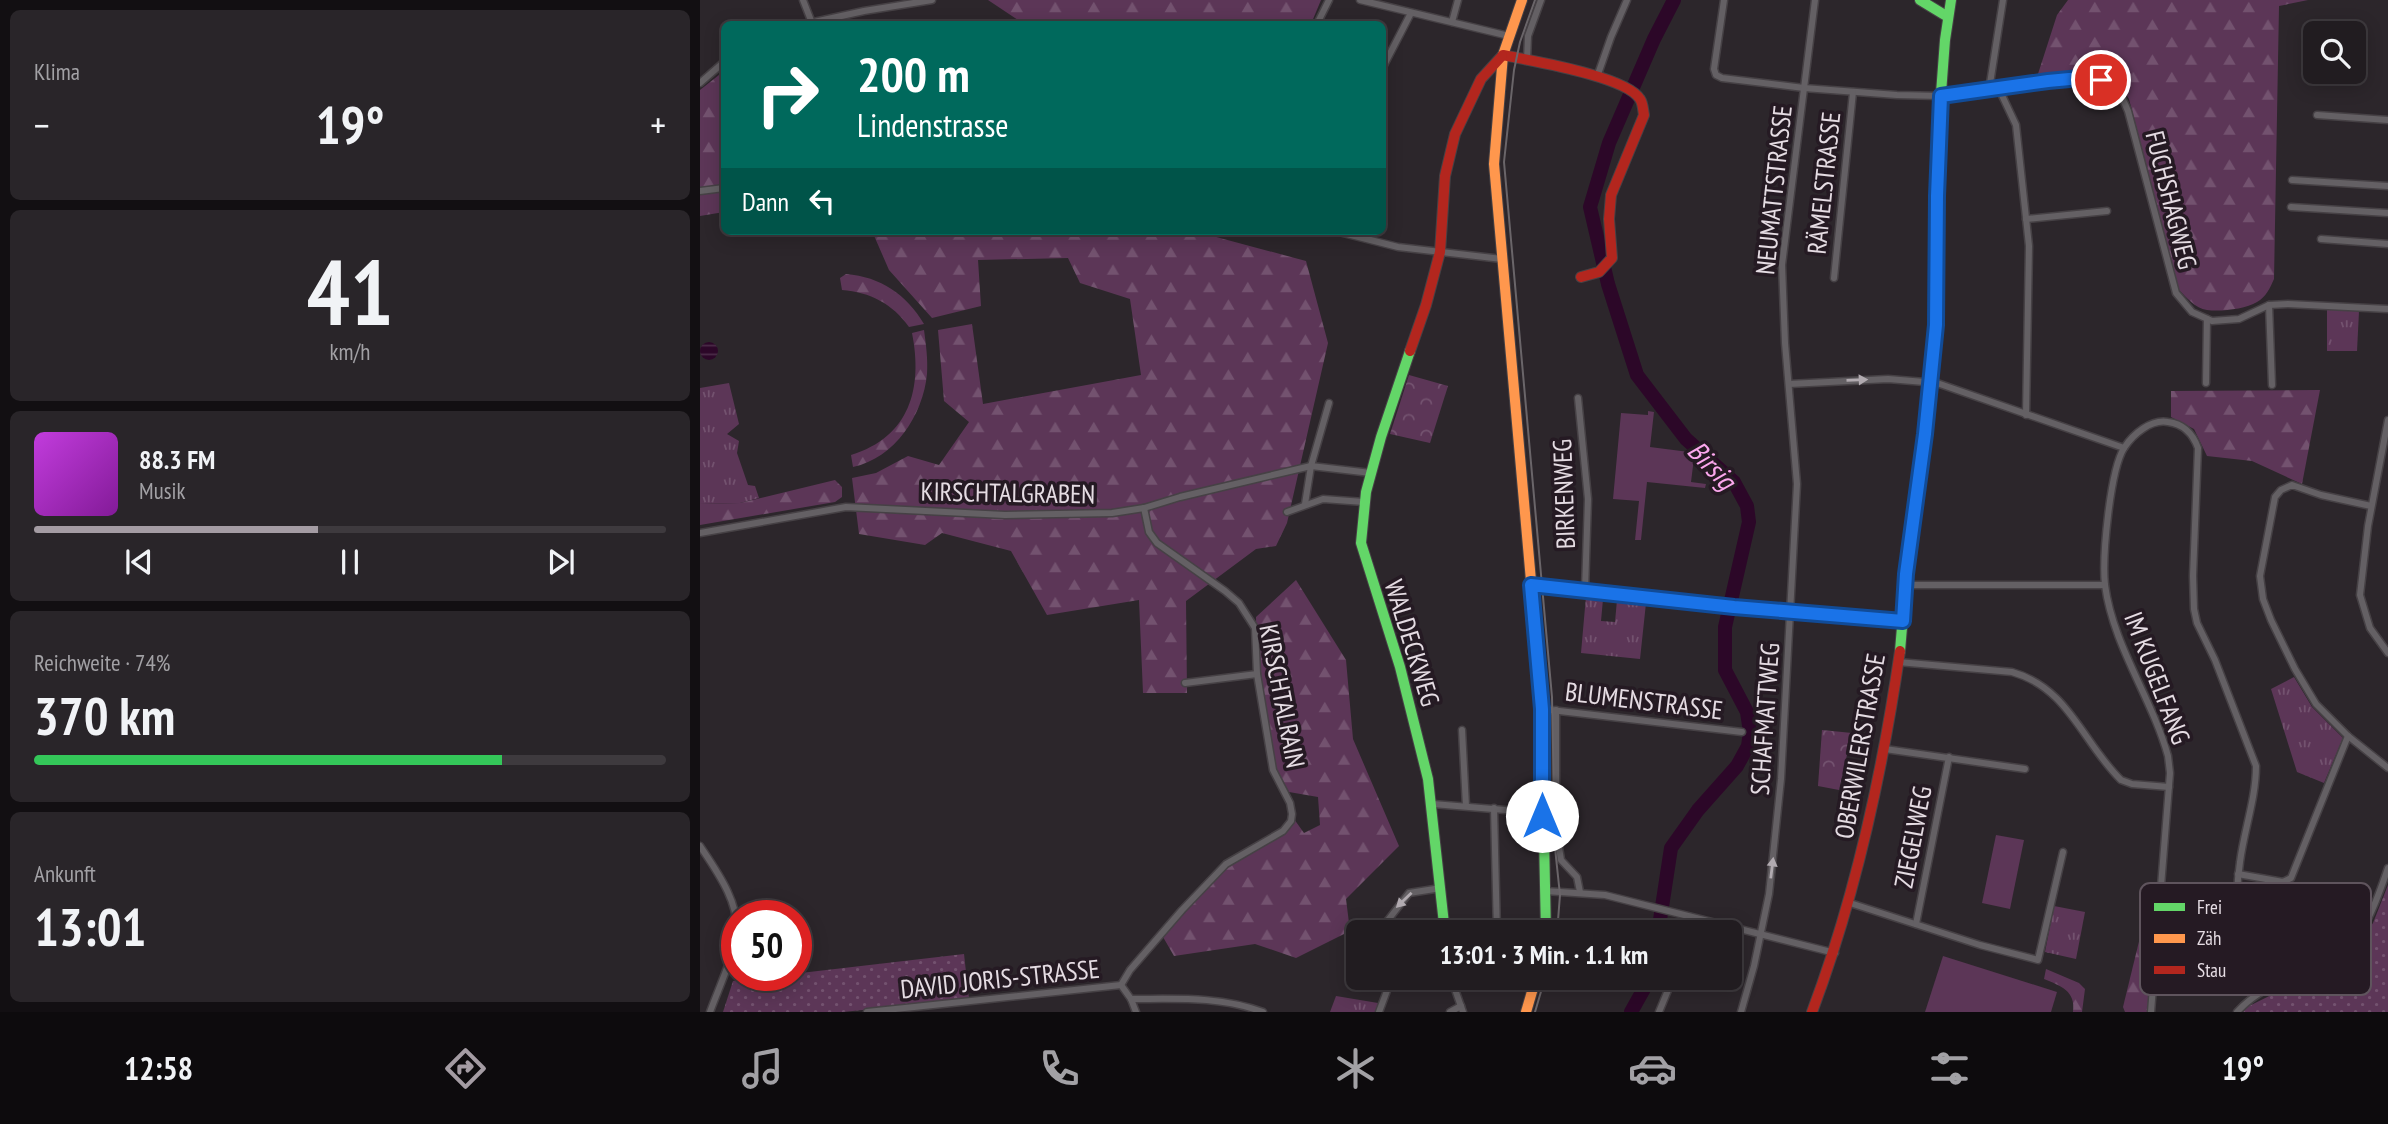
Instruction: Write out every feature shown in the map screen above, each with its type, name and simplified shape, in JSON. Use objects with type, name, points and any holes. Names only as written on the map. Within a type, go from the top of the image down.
[{"type":"main road","points":[[1522,0],[1503,55],[1494,164],[1542,709],[1546,920]]},
{"type":"main road","points":[[1920,0],[1948,17]]},
{"type":"main road","name":"OBERWILERSTRASSE","points":[[1812,1012],[1835,953],[1850,904],[1885,750],[1898,662],[1934,356],[1941,96],[1951,0]]},
{"type":"main road","points":[[1503,55],[1618,83],[1639,96],[1643,102],[1644,114],[1611,195],[1609,219],[1612,258],[1600,272],[1581,276]]},
{"type":"main road","name":"WALDECKWEG","points":[[1444,920],[1429,779],[1400,667],[1377,601],[1361,543],[1364,502],[1370,473],[1402,369],[1426,305],[1440,252],[1445,176],[1456,131],[1481,79],[1503,55]]},
{"type":"main road","points":[[1527,1012],[1533,990]]},
{"type":"street","points":[[803,0],[808,21]]},
{"type":"street","points":[[824,21],[932,0]]},
{"type":"street","points":[[1318,21],[1329,0]]},
{"type":"street","points":[[1360,0],[1509,36]]},
{"type":"street","points":[[1452,22],[1458,0]]},
{"type":"street","points":[[1527,61],[1528,36],[1541,0]]},
{"type":"street","points":[[1597,78],[1627,0]]},
{"type":"street","name":"FUCHSHAGWEG","points":[[1724,0],[1714,69],[1716,75],[1722,78],[1804,88],[1941,96],[2091,77],[2115,86],[2128,111],[2176,293],[2192,312],[2207,319]]},
{"type":"street","name":"NEUMATTSTRASSE","points":[[1789,384],[1782,302],[1782,265],[1815,0]]},
{"type":"street","points":[[1989,90],[2003,0]]},
{"type":"street","points":[[1386,61],[1411,13]]},
{"type":"street","points":[[700,83],[721,65]]},
{"type":"street","points":[[1999,89],[2016,125],[2030,261],[2025,415]]},
{"type":"street","name":"RÄMELSTRASSE","points":[[1834,278],[1853,92]]},
{"type":"street","points":[[2317,115],[2388,120]]},
{"type":"street","points":[[2292,180],[2388,186]]},
{"type":"street","points":[[700,191],[721,188]]},
{"type":"street","points":[[2291,207],[2388,213]]},
{"type":"street","points":[[2026,219],[2108,211]]},
{"type":"street","points":[[1351,235],[1398,247],[1502,259]]},
{"type":"street","points":[[2321,239],[2388,244]]},
{"type":"street","points":[[2269,305],[2272,385]]},
{"type":"street","points":[[2206,383],[2207,319],[2225,322],[2239,319],[2269,305],[2388,309]]},
{"type":"street","points":[[1789,384],[1888,379],[1931,382],[2124,448],[2144,428],[2160,421],[2179,425],[2188,431],[2199,448],[2194,609],[2197,623],[2226,686],[2256,766],[2256,785],[2237,883]]},
{"type":"street","name":"SCHAFMATTWEG","points":[[1741,1012],[1761,936],[1777,825],[1797,484],[1789,384]]},
{"type":"street","name":"BIRKENWEG","points":[[1578,398],[1588,499],[1585,590]]},
{"type":"street","points":[[1305,504],[1311,466],[1329,403]]},
{"type":"street","points":[[2388,420],[2371,506],[2360,595],[2370,628],[2388,653]]},
{"type":"street","name":"IM KUGELFANG","points":[[2124,448],[2105,537],[2105,585],[2112,616],[2168,756],[2169,788],[2161,883]]},
{"type":"street","name":"KIRSCHTALGRABEN","points":[[700,533],[846,507],[1061,516],[1112,513],[1144,508],[1311,466],[1370,473]]},
{"type":"street","points":[[2371,506],[2320,495],[2296,486],[2281,490],[2274,497],[2260,576],[2265,604],[2295,669],[2316,704],[2348,736],[2388,768]]},
{"type":"street","points":[[1287,512],[1323,499],[1364,502]]},
{"type":"street","name":"KIRSCHTALRAIN","points":[[1121,985],[1130,970],[1156,940],[1226,864],[1283,831],[1291,821],[1290,803],[1273,770],[1256,674],[1255,628],[1239,603],[1157,543],[1149,532],[1144,508]]},
{"type":"street","points":[[1531,585],[1734,607],[1903,621]]},
{"type":"street","points":[[1905,585],[2105,585]]},
{"type":"street","points":[[1898,662],[2012,672],[2030,677],[2052,691],[2122,780],[2132,784],[2169,788]]},
{"type":"street","points":[[1185,683],[1256,674]]},
{"type":"street","name":"BLUMENSTRASSE","points":[[1542,709],[1742,732]]},
{"type":"street","points":[[1556,710],[1556,828],[1561,860],[1577,877],[1580,892]]},
{"type":"street","points":[[1462,730],[1466,806]]},
{"type":"street","points":[[2238,874],[2283,882],[2291,878],[2348,736]]},
{"type":"street","points":[[1885,750],[2025,769]]},
{"type":"street","name":"ZIEGELWEG","points":[[1916,924],[1949,757]]},
{"type":"street","points":[[1433,804],[1542,813]]},
{"type":"street","points":[[1494,808],[1497,920]]},
{"type":"street","points":[[700,846],[728,893],[736,926],[724,975],[710,1012]]},
{"type":"street","name":"ZIEGELWEG","points":[[1850,904],[1980,945],[2038,960],[2063,852]]},
{"type":"street","points":[[2371,913],[2388,868]]},
{"type":"street","points":[[1388,920],[1409,893],[1441,888]]},
{"type":"street","points":[[1545,891],[1580,892],[1650,906],[1835,953]]},
{"type":"street","name":"DAVID JORIS-STRASSE","points":[[867,1012],[1121,985],[1136,1012]]},
{"type":"street","points":[[1379,1012],[1387,990]]},
{"type":"street","points":[[1450,1012],[1462,1009],[1455,990]]},
{"type":"street","points":[[1660,1012],[1668,990]]},
{"type":"street","points":[[2237,1012],[2256,995]]},
{"type":"street","points":[[1130,999],[1211,999],[1236,1003],[1263,1012]]},
{"type":"green space","points":[[988,0],[1321,0],[1312,21],[1020,21]]},
{"type":"green space","points":[[2068,0],[2308,0],[2279,6],[2274,279],[2265,295],[2257,302],[2233,309],[2207,310],[2195,305],[2179,290],[2129,99],[2118,82],[2091,72],[2037,77],[2057,15]]},
{"type":"green space","points":[[721,73],[721,212],[700,216],[700,90]]},
{"type":"green space","points":[[874,235],[1209,235],[1306,261],[1328,343],[1287,523],[1276,546],[1256,549],[1186,601],[1187,693],[1143,693],[1139,600],[1047,615],[1011,551],[942,533],[925,545],[859,534],[852,478],[876,473],[908,456],[939,465],[969,422],[944,401],[938,330],[972,324],[983,404],[1141,375],[1130,299],[1080,283],[1068,258],[978,260],[981,306],[932,318],[889,270]]},
{"type":"green space","points":[[846,274],[870,279],[891,289],[909,304],[924,324],[909,327],[896,312],[880,301],[862,293],[842,290],[840,278]]},
{"type":"green space","points":[[2327,309],[2359,311],[2357,351],[2327,351]]},
{"type":"green space","points":[[924,330],[927,374],[920,405],[913,419],[894,444],[882,454],[853,467],[851,455],[871,447],[887,436],[908,408],[915,373],[912,333]]},
{"type":"green space","points":[[1409,375],[1448,386],[1430,443],[1390,434]]},
{"type":"green space","points":[[729,383],[739,424],[727,434],[739,441],[737,453],[748,485],[755,486],[759,498],[740,503],[700,504],[700,388]]},
{"type":"green space","points":[[2320,390],[2302,484],[2252,461],[2207,456],[2194,429],[2171,417],[2171,391]]},
{"type":"green space","points":[[1648,411],[1654,412],[1650,447],[1689,452],[1694,458],[1691,482],[1706,484],[1705,488],[1647,482],[1641,540],[1635,540],[1639,501],[1613,499],[1621,413],[1648,415]]},
{"type":"green space","points":[[835,480],[842,487],[842,497],[835,502],[700,525],[700,504],[740,503]]},
{"type":"green space","points":[[1296,580],[1346,660],[1353,739],[1399,846],[1346,899],[1349,920],[1346,920],[1346,933],[1296,958],[1255,944],[1174,956],[1163,937],[1229,864],[1286,830],[1294,819],[1304,833],[1320,825],[1318,797],[1289,792],[1272,761],[1257,679],[1256,617]]},
{"type":"green space","points":[[1586,596],[1603,599],[1601,621],[1615,622],[1617,600],[1646,603],[1640,659],[1581,653]]},
{"type":"green space","points":[[2294,677],[2312,707],[2343,738],[2324,783],[2297,772],[2271,689]]},
{"type":"green space","points":[[1822,730],[1852,733],[1839,790],[1818,786]]},
{"type":"green space","points":[[1996,835],[2024,840],[2010,909],[1982,903]]},
{"type":"green space","points":[[2388,885],[2388,1012],[2243,1012],[2247,1007],[2271,995],[2371,995],[2373,923]]},
{"type":"green space","points":[[2054,906],[2085,912],[2076,959],[2045,952]]},
{"type":"green space","points":[[2140,937],[2140,995],[2148,995],[2148,1012],[2125,1012],[2123,1007]]},
{"type":"green space","points":[[964,954],[969,999],[843,1012],[723,1012],[730,991],[812,991],[812,972]]},
{"type":"green space","points":[[1943,956],[2057,992],[2051,1012],[1925,1012]]},
{"type":"green space","points":[[2046,969],[2079,983],[2085,989],[2082,1012],[2073,1012],[2072,999],[2066,990],[2044,979]]},
{"type":"green space","points":[[1336,996],[1378,1003],[1376,1012],[1330,1012]]},
{"type":"shaded area","points":[[709,342],[715,345],[718,351],[715,357],[709,360],[703,357],[700,351],[703,345]]},
{"type":"waterway","name":"Birsig","points":[[1660,920],[1671,848],[1698,810],[1737,766],[1748,746],[1750,732],[1747,712],[1725,670],[1725,627],[1749,522],[1747,506],[1734,482],[1686,439],[1637,375],[1608,284],[1590,207],[1609,143],[1674,0]]},
{"type":"waterway","name":"Birsig","points":[[1631,1012],[1643,990]]},
{"type":"tram line","points":[[1535,0],[1520,42],[1514,70],[1504,162],[1552,697],[1555,848],[1560,895],[1558,920]]},
{"type":"tram line","points":[[1535,1012],[1541,990]]},
{"type":"traffic: fast","points":[[1920,0],[1948,17]]},
{"type":"traffic: fast","points":[[1900,651],[1910,532],[1934,349],[1939,120],[1951,0]]},
{"type":"traffic: fast","points":[[1410,351],[1366,492],[1361,543],[1400,667],[1428,779],[1444,920]]},
{"type":"traffic: fast","points":[[1532,592],[1541,695],[1546,920]]},
{"type":"traffic: slow","points":[[1522,0],[1503,55],[1494,164],[1532,592]]},
{"type":"traffic: slow","points":[[1526,1012],[1532,990]]},
{"type":"traffic: jam","points":[[1503,55],[1555,65],[1617,83],[1631,91],[1642,102],[1644,115],[1611,195],[1609,219],[1612,258],[1599,272],[1581,277]]},
{"type":"traffic: jam","points":[[1410,351],[1440,252],[1445,176],[1455,134],[1481,79],[1502,56]]},
{"type":"traffic: jam","points":[[1812,1012],[1842,924],[1866,834],[1900,651]]},
{"type":"route","points":[[1542,816],[1542,709],[1531,585],[1734,607],[1903,621],[1906,574],[1925,434],[1936,325],[1941,96],[2048,81],[2091,77],[2101,80]]}]
